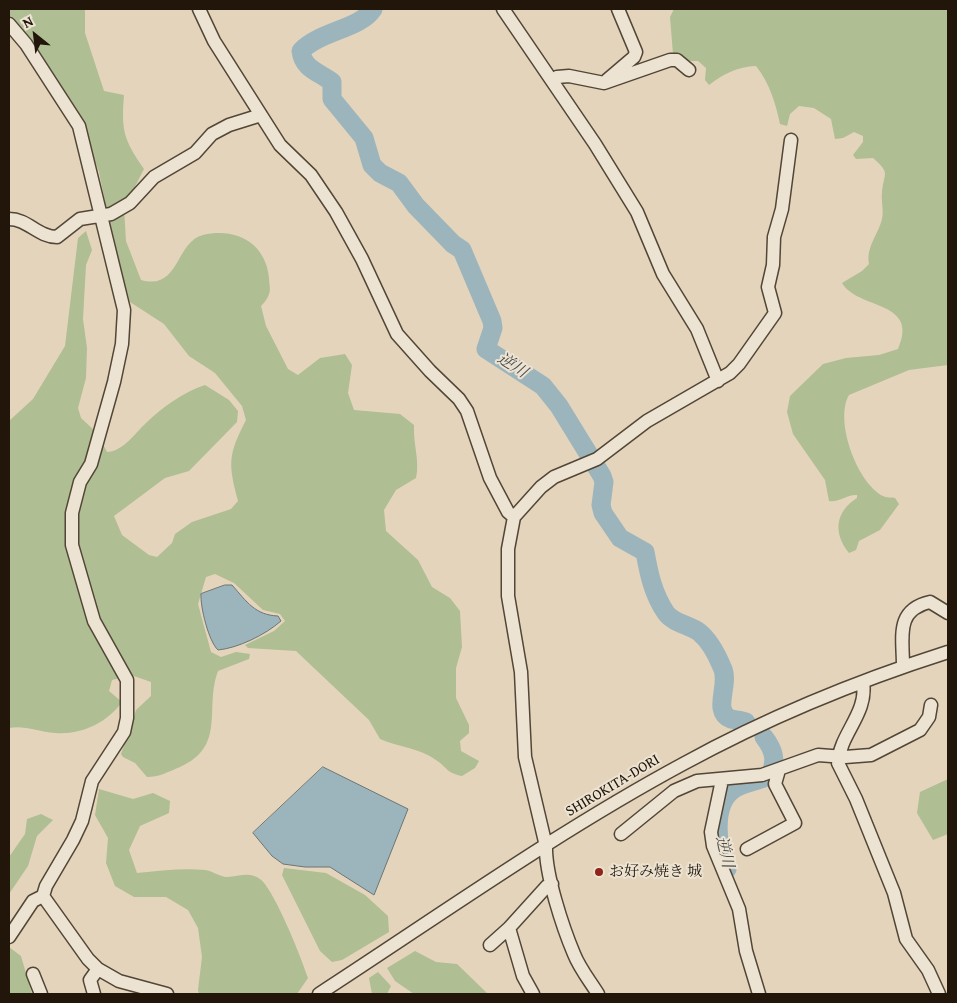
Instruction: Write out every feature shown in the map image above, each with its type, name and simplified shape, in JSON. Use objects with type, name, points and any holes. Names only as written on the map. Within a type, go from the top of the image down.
[{"type":"street","points":[[199,9],[214,40],[280,145],[311,175],[336,212],[362,259],[398,334],[430,371],[459,399],[467,411],[495,489],[508,512],[514,517]]},
{"type":"street","points":[[503,9],[553,80],[637,212],[663,274],[697,329],[718,381]]},
{"type":"street","points":[[604,83],[634,57],[636,52],[618,9]]},
{"type":"street","points":[[9,24],[26,44],[79,126],[124,310],[122,344],[93,456],[80,482],[72,513],[72,544],[94,621],[127,680],[129,690],[124,732],[92,781],[82,821],[50,878],[43,896],[33,901],[9,937]]},
{"type":"street","points":[[553,80],[569,76],[604,83],[670,60],[677,60],[690,70]]},
{"type":"street","points":[[9,218],[18,219],[42,234],[57,237],[80,219],[102,216],[120,210],[130,203],[154,177],[195,152],[212,134],[229,125],[261,115]]},
{"type":"street","points":[[598,994],[574,954],[552,884],[546,858],[546,846],[525,757],[521,672],[508,596],[508,549],[514,517],[541,487],[554,477],[595,460],[647,421],[718,381],[739,364],[775,313],[768,287],[774,237],[782,209],[791,140]]},
{"type":"street","points":[[903,666],[904,618],[911,609],[930,602],[948,613]]},
{"type":"street","name":"SHIROKITA-DORI","points":[[319,994],[546,846],[684,763],[802,706],[903,666],[948,652]]},
{"type":"street","points":[[863,682],[863,705],[839,755],[840,770],[856,799],[894,893],[906,939],[928,970],[939,994]]},
{"type":"street","points":[[621,834],[684,785],[697,781],[752,777],[779,770],[818,755],[871,755],[910,737],[925,725],[931,705]]},
{"type":"street","points":[[747,848],[795,823],[775,784],[779,770]]},
{"type":"street","points":[[722,780],[711,832],[712,846],[739,909],[746,951],[760,994]]},
{"type":"street","points":[[490,945],[509,928],[547,886],[552,884]]},
{"type":"street","points":[[43,896],[88,959],[98,969],[119,981],[167,994]]},
{"type":"street","points":[[509,928],[523,976],[533,994]]},
{"type":"street","points":[[94,994],[90,980],[98,969]]},
{"type":"street","points":[[33,974],[41,994]]},
{"type":"green space","points":[[9,9],[85,9],[85,33],[104,91],[124,95],[123,118],[125,135],[144,169],[124,208],[126,241],[141,280],[154,282],[163,279],[194,239],[203,235],[227,234],[238,236],[248,241],[256,247],[267,266],[270,291],[261,306],[266,326],[288,369],[298,375],[320,358],[345,354],[352,365],[348,393],[354,410],[400,414],[414,425],[416,478],[396,490],[384,510],[386,531],[418,560],[432,587],[450,598],[460,611],[462,647],[456,668],[456,698],[469,725],[469,733],[460,741],[461,751],[479,761],[475,768],[462,776],[450,772],[430,756],[380,739],[369,720],[296,651],[248,648],[245,645],[274,631],[285,621],[280,614],[263,610],[234,583],[215,574],[206,577],[198,604],[211,652],[221,657],[236,652],[250,654],[249,659],[218,671],[214,685],[209,737],[204,748],[195,758],[180,767],[156,776],[147,777],[135,763],[123,757],[121,754],[136,710],[151,696],[151,682],[131,675],[112,680],[109,691],[122,702],[101,722],[84,730],[65,733],[20,727],[9,728],[9,421],[33,399],[65,346],[78,238],[86,231],[92,250],[86,265],[83,319],[87,348],[86,378],[78,408],[81,418],[97,433],[107,452],[119,449],[166,406],[205,385],[229,400],[238,411],[237,422],[189,471],[165,478],[114,516],[122,535],[149,555],[157,557],[172,543],[175,534],[192,522],[231,509],[238,501],[231,468],[233,451],[246,420],[242,406],[215,373],[189,356],[164,324],[130,302],[113,242],[99,172],[75,107],[9,18]]},
{"type":"green space","points":[[674,9],[948,9],[948,365],[909,370],[849,395],[845,406],[844,419],[846,435],[857,465],[873,489],[884,497],[895,498],[899,504],[880,530],[859,541],[856,550],[849,553],[840,538],[839,523],[844,510],[857,498],[857,495],[829,501],[825,480],[793,434],[787,412],[790,396],[823,364],[846,358],[879,355],[898,349],[903,333],[901,322],[894,314],[884,308],[850,292],[842,283],[862,271],[869,264],[869,252],[883,216],[882,195],[885,174],[882,167],[873,158],[856,159],[853,155],[863,142],[863,136],[854,132],[843,138],[835,139],[831,119],[814,108],[799,106],[790,114],[787,126],[780,124],[765,79],[756,66],[731,71],[709,85],[705,80],[706,68],[698,61],[687,61],[673,54],[670,17]]},
{"type":"green space","points":[[948,779],[948,834],[933,840],[917,813],[920,792]]},
{"type":"green space","points":[[99,789],[133,799],[153,793],[170,801],[169,813],[140,826],[129,850],[137,873],[196,869],[224,877],[252,875],[266,885],[294,941],[308,978],[297,994],[199,994],[202,957],[198,928],[188,910],[166,897],[134,897],[115,886],[106,863],[108,838],[95,815]]},
{"type":"green space","points":[[41,814],[53,820],[37,836],[28,866],[9,894],[9,857],[25,834],[27,819]]},
{"type":"green space","points":[[284,868],[326,873],[365,895],[388,916],[389,932],[342,960],[332,962],[320,951],[282,875]]},
{"type":"green space","points":[[9,947],[21,956],[32,994],[9,994]]},
{"type":"green space","points":[[415,951],[436,962],[457,964],[488,994],[414,994],[395,981],[387,968]]},
{"type":"green space","points":[[378,972],[391,986],[387,994],[372,994],[369,978]]},
{"type":"water","points":[[225,585],[232,585],[257,610],[278,616],[281,621],[251,640],[234,647],[218,650],[211,640],[206,624],[201,594]]},
{"type":"water","points":[[323,767],[408,809],[374,895],[330,867],[305,867],[283,864],[272,856],[253,833]]},
{"type":"waterway","name":"逆川","points":[[373,9],[367,16],[350,26],[309,44],[301,51],[302,57],[312,70],[332,82],[332,99],[364,138],[372,165],[380,173],[399,183],[416,206],[453,244],[462,250],[492,321],[493,328],[486,349],[543,386],[559,406],[602,476],[604,482],[601,505],[603,513],[620,538],[645,552],[655,591],[666,613],[673,619],[699,632],[709,643],[718,658],[724,674],[722,710],[731,719],[746,722]]},
{"type":"waterway","name":"逆川","points":[[727,869],[723,860],[719,838],[719,815],[727,796],[734,789],[770,775],[774,760],[770,746],[764,737]]},
{"type":"place","name":"お好み焼き 城","points":[[599,872]]}]
